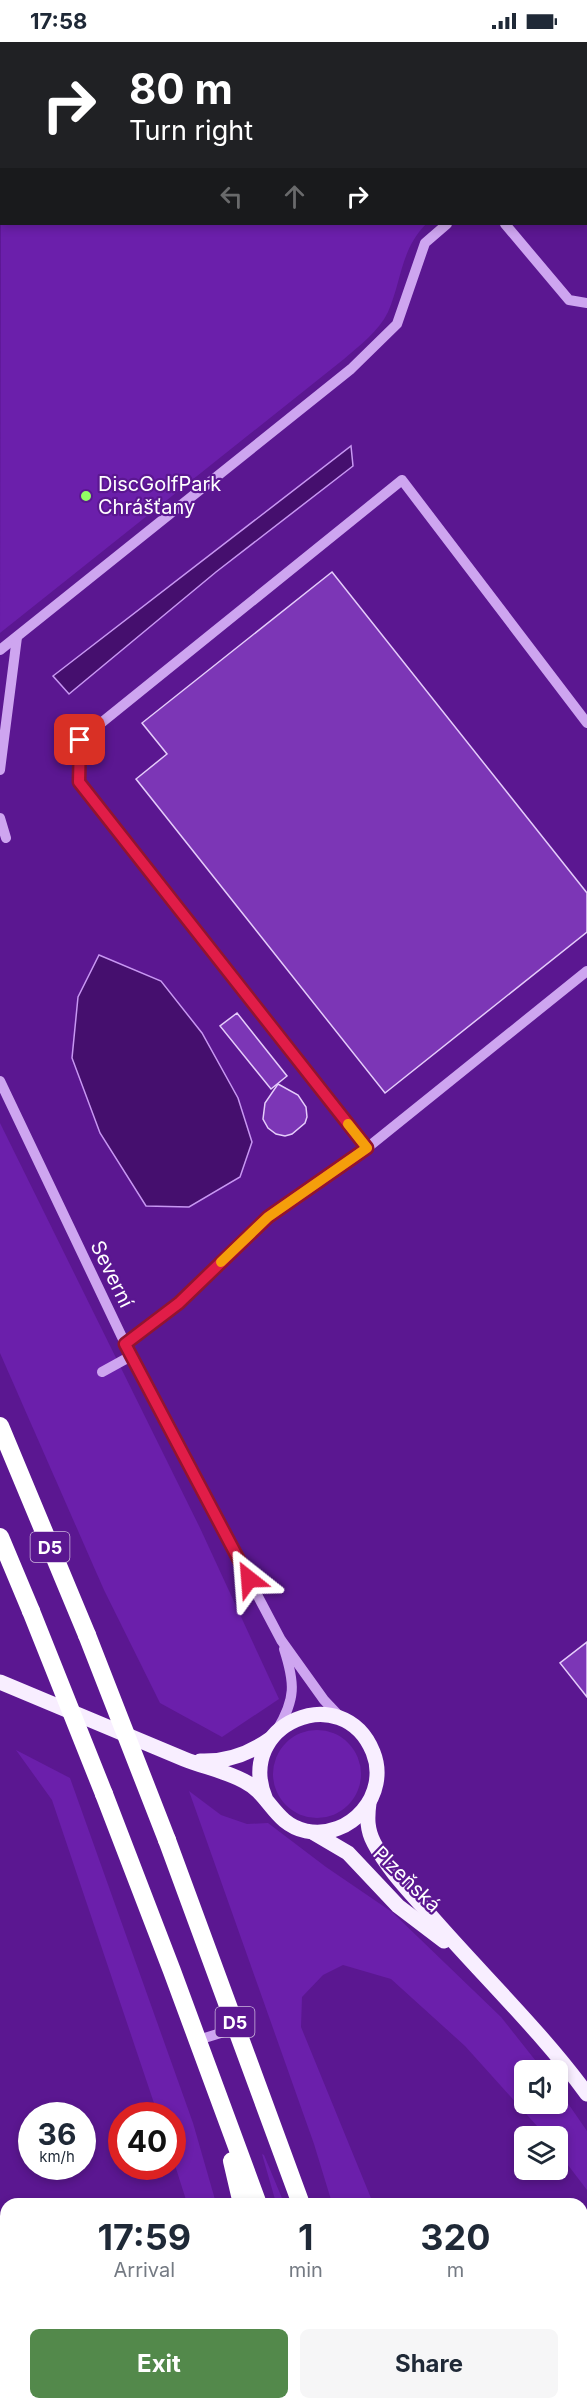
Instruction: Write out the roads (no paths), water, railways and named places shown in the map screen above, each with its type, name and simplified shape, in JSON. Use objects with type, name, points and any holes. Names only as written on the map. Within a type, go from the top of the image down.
[{"type":"highway","name":"D5","points":[[0,1426],[87,1635],[167,1840],[299,2198]]},
{"type":"highway","name":"D5","points":[[0,1537],[104,1794],[256,2198]]},
{"type":"highway","points":[[217,2092],[241,2198]]},
{"type":"main road","name":"Plzeňská","points":[[0,1682],[188,1761],[242,1779],[257,1790],[276,1814],[288,1824],[311,1832],[348,1853],[398,1906],[470,1962]]},
{"type":"main road","name":"Plzeňská","points":[[188,1761],[208,1762],[235,1758],[258,1748],[287,1723],[309,1715],[327,1715],[344,1720],[364,1737],[376,1761],[377,1778],[367,1815],[370,1834],[382,1856],[470,1962],[508,1999],[586,2092]]},
{"type":"main road","points":[[266,1800],[261,1785],[260,1768],[263,1753],[273,1736]]},
{"type":"main road","points":[[311,1832],[343,1827],[357,1817],[369,1803]]},
{"type":"street","points":[[0,650],[351,369],[397,324],[425,243],[446,225]]},
{"type":"street","points":[[506,225],[570,300],[587,303]]},
{"type":"street","points":[[367,1148],[79,782],[80,740],[402,480],[587,723]]},
{"type":"street","points":[[0,770],[17,637]]},
{"type":"street","points":[[0,818],[6,838]]},
{"type":"street","points":[[125,1344],[179,1303],[268,1217],[367,1148],[587,971]]},
{"type":"street","name":"Severní","points":[[0,1081],[131,1356],[281,1640],[324,1700],[344,1720]]},
{"type":"street","points":[[102,1372],[131,1356]]},
{"type":"street","name":"Severní","points":[[273,1736],[288,1710],[292,1692],[291,1672],[281,1640]]},
{"type":"street","name":"D5","points":[[198,2040],[237,2028]]},
{"type":"place","name":"DiscGolfPark Chrášťany","points":[[86,496]]}]
